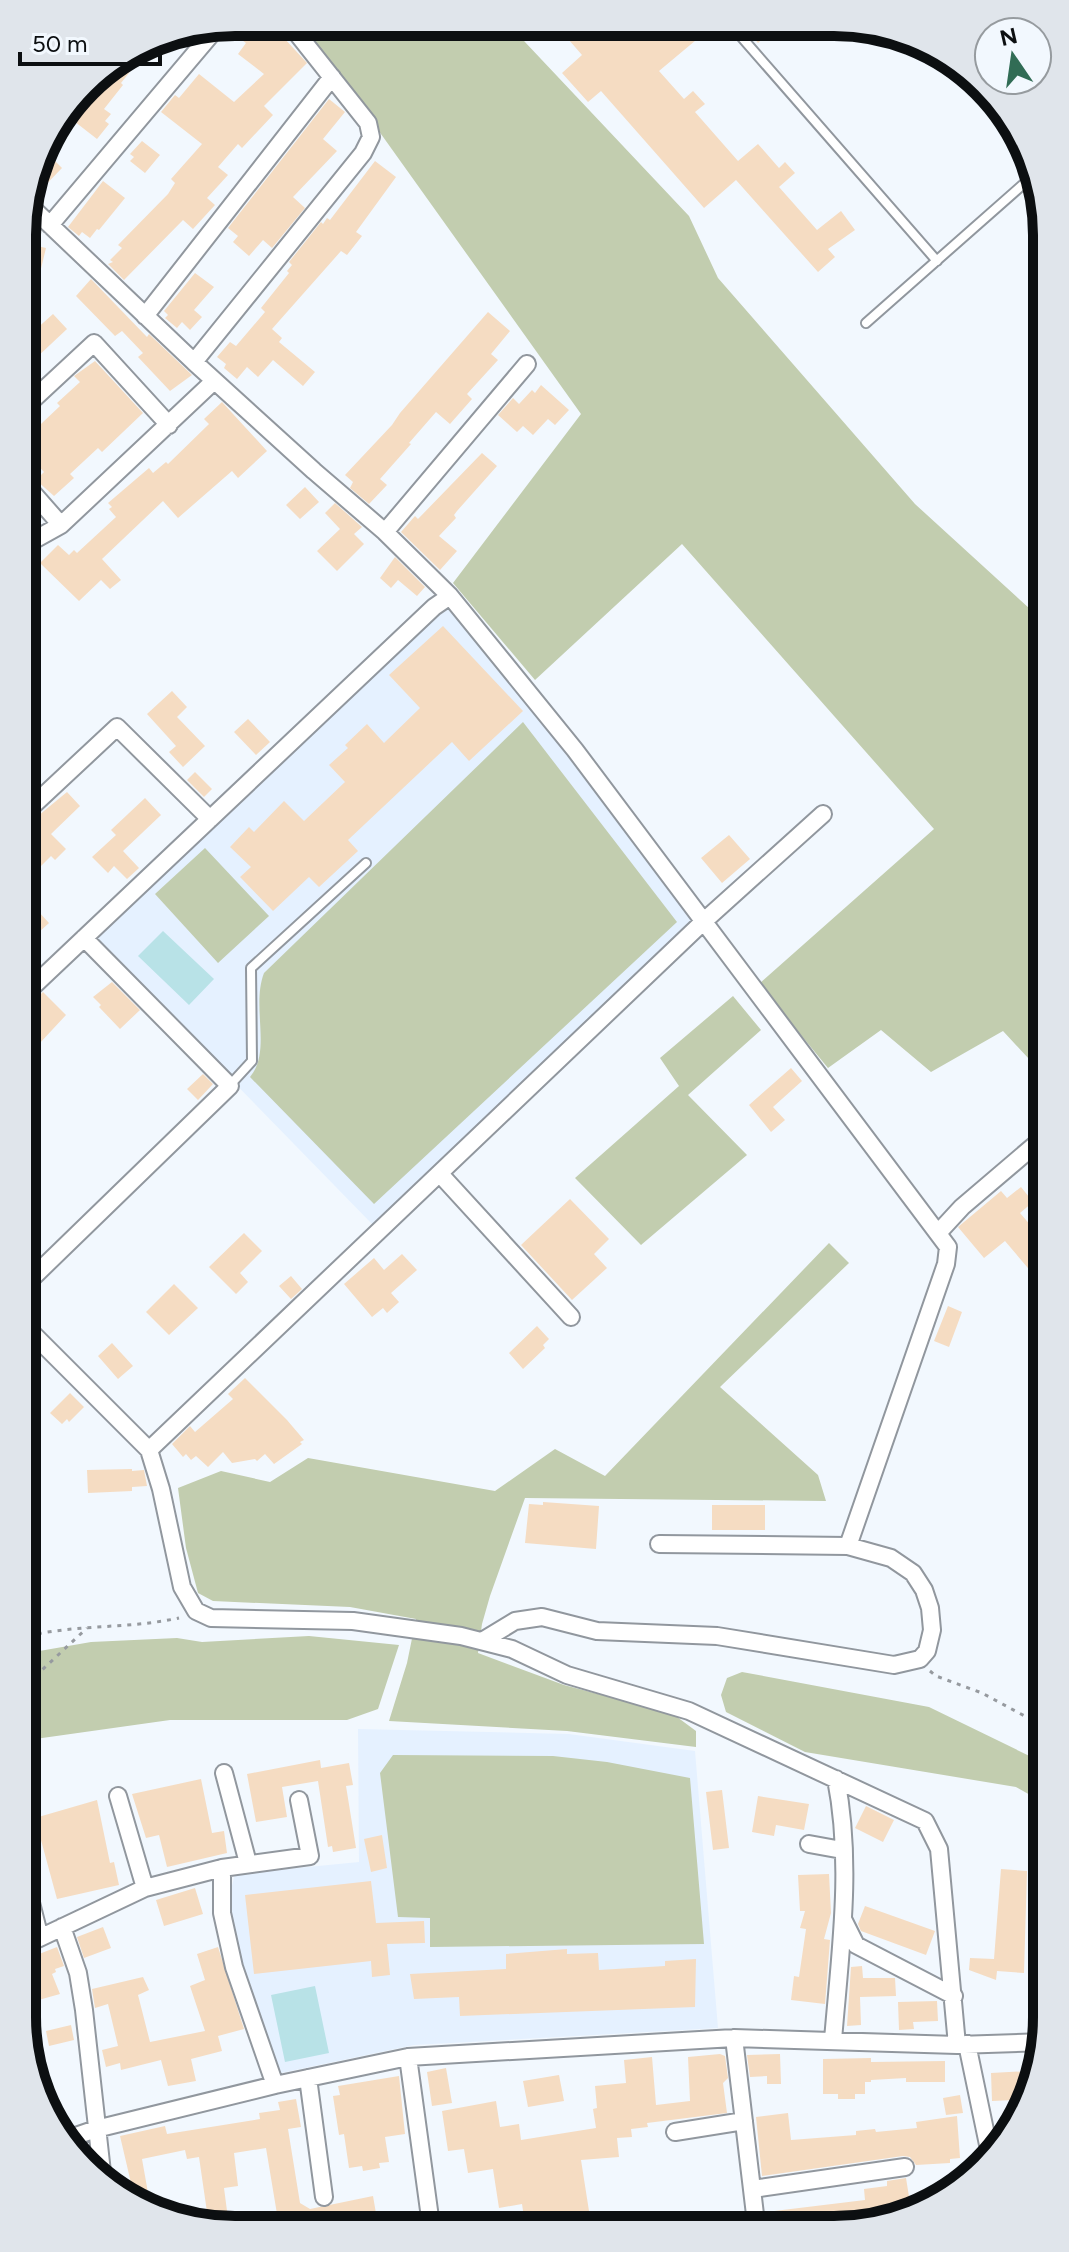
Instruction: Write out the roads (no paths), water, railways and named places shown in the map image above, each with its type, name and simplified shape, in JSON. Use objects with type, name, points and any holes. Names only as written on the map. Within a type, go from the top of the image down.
[{"type":"street","points":[[194,362],[363,153],[371,137],[368,123],[299,36]]},
{"type":"street","points":[[50,225],[208,38]]},
{"type":"street","points":[[145,316],[332,77]]},
{"type":"street","points":[[37,213],[214,381],[385,532],[450,596],[575,750],[948,1247],[946,1264],[848,1546]]},
{"type":"street","points":[[36,397],[94,343],[169,425]]},
{"type":"street","points":[[385,532],[527,364]]},
{"type":"street","points":[[36,539],[61,525],[214,381]]},
{"type":"street","points":[[36,497],[61,525]]},
{"type":"street","points":[[36,984],[434,607],[450,596]]},
{"type":"street","points":[[36,803],[117,727],[210,819]]},
{"type":"street","points":[[149,1450],[703,922],[823,814]]},
{"type":"street","points":[[36,1274],[230,1086],[84,938]]},
{"type":"street","points":[[938,1233],[962,1207],[1033,1147]]},
{"type":"street","points":[[440,1174],[571,1317]]},
{"type":"street","points":[[36,1337],[149,1450],[161,1489],[182,1587],[196,1611],[211,1618],[353,1621],[461,1636],[512,1649],[567,1675],[689,1711],[925,1821],[939,1849],[954,1996],[962,2045],[987,2144]]},
{"type":"street","points":[[482,1641],[515,1621],[542,1617],[597,1631],[717,1636],[894,1665],[920,1659],[927,1651],[932,1630],[924,1590],[913,1573],[891,1558],[848,1546],[659,1544]]},
{"type":"street","points":[[224,1773],[248,1863]]},
{"type":"street","points":[[833,2040],[843,1920],[842,1812],[836,1779]]},
{"type":"street","points":[[118,1796],[145,1888]]},
{"type":"street","points":[[36,1939],[145,1888],[222,1868],[310,1856],[299,1800]]},
{"type":"street","points":[[809,1844],[842,1850]]},
{"type":"street","points":[[222,1868],[222,1913],[234,1967],[275,2085]]},
{"type":"street","points":[[843,1920],[856,1945],[954,1996]]},
{"type":"street","points":[[62,1927],[78,1973],[101,2164]]},
{"type":"street","points":[[734,2038],[755,2216]]},
{"type":"street","points":[[76,2136],[275,2085],[408,2057],[734,2038],[962,2045],[1031,2042]]},
{"type":"street","points":[[408,2057],[430,2216]]},
{"type":"street","points":[[308,2078],[324,2197]]},
{"type":"street","points":[[675,2132],[744,2121]]},
{"type":"street","points":[[753,2189],[905,2167]]},
{"type":"lane","points":[[741,36],[937,261]]},
{"type":"lane","points":[[866,323],[1025,182]]},
{"type":"lane","points":[[230,1086],[252,1061],[251,968],[366,863]]},
{"type":"water","points":[[163,931],[214,979],[189,1005],[138,956]]},
{"type":"water","points":[[315,1986],[329,2053],[285,2062],[271,1995]]}]
